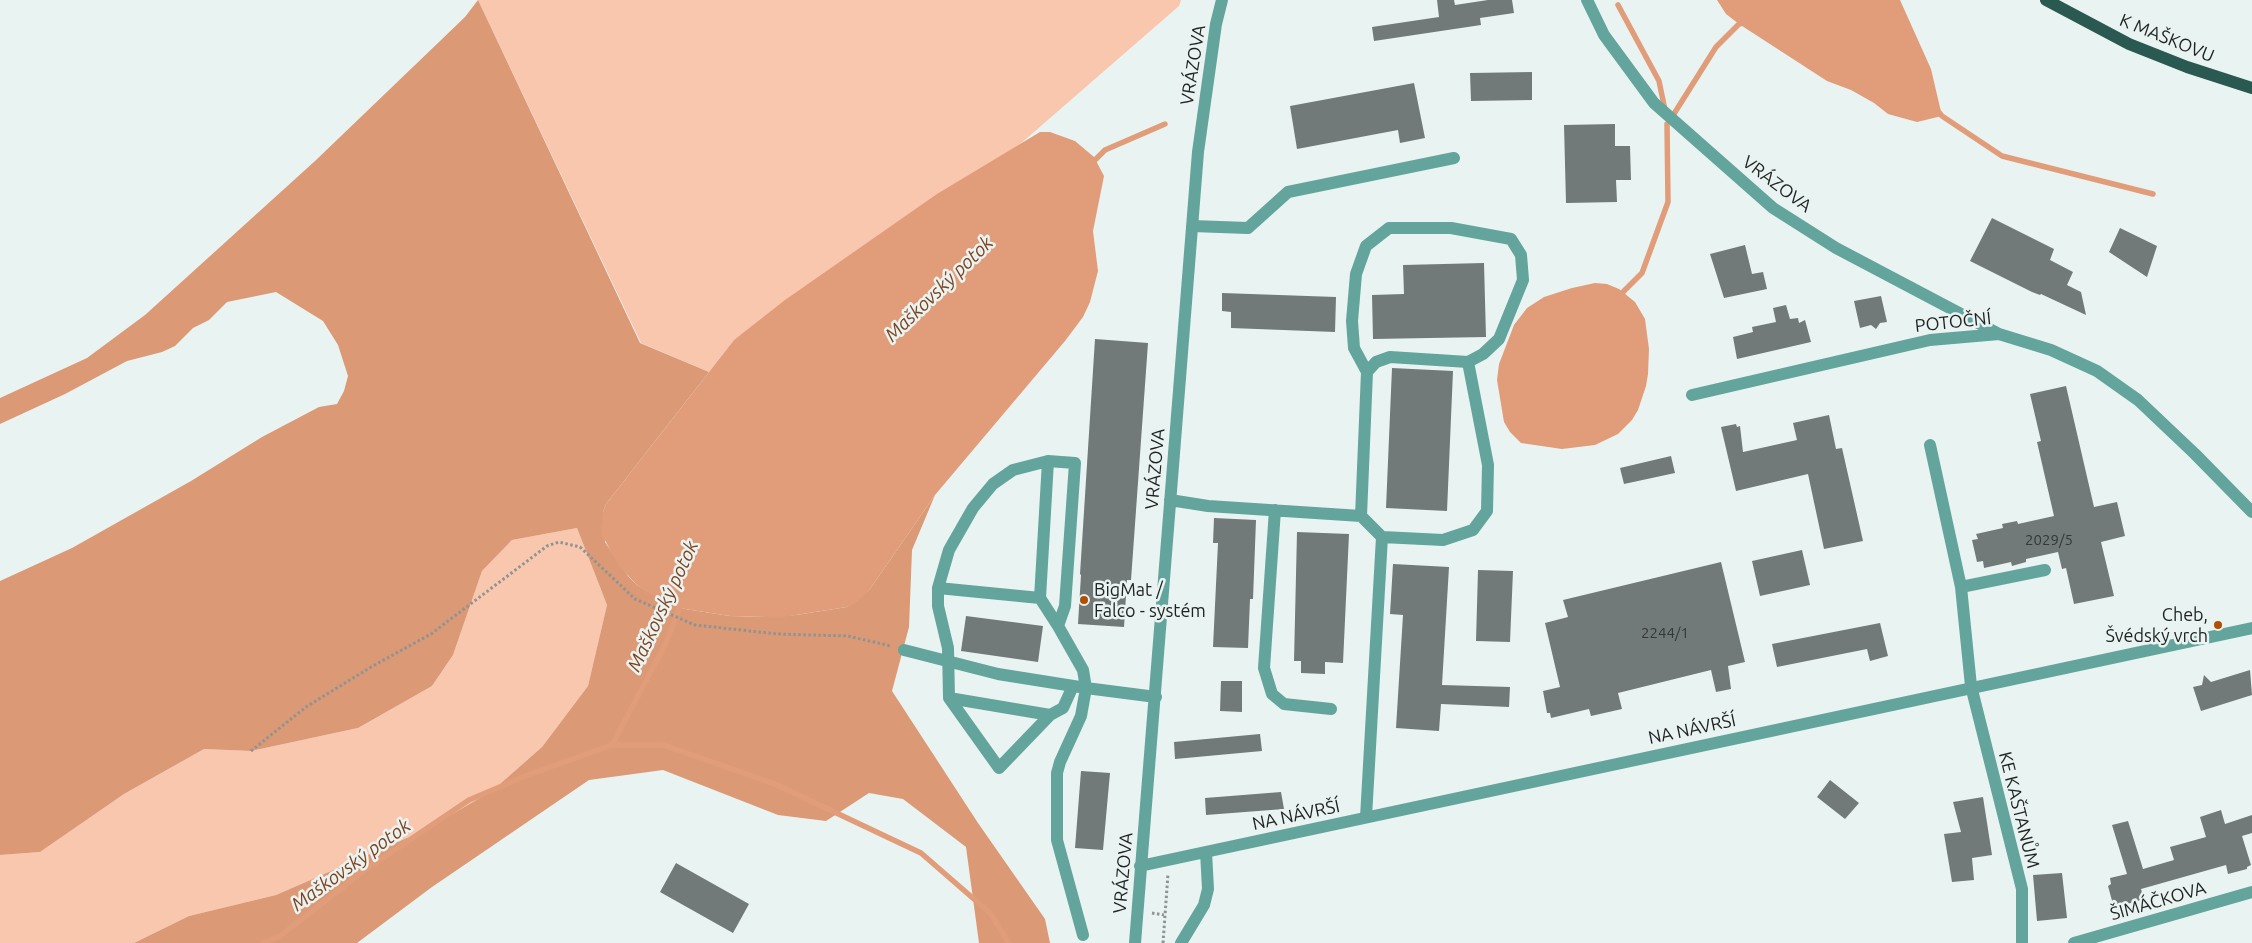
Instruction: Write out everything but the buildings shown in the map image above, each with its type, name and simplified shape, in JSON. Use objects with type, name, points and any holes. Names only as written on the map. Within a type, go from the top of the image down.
[{"type":"main road","name":"K MAŠKOVU","points":[[2046,0],[2129,44],[2187,67],[2252,88]]},
{"type":"street","name":"VRÁZOVA","points":[[1135,943],[1198,152],[1216,24],[1222,0]]},
{"type":"street","name":"VRÁZOVA","points":[[1587,0],[1604,35],[1654,103],[1773,208],[1836,248],[1999,334]]},
{"type":"street","points":[[1192,226],[1248,228],[1288,192],[1454,158]]},
{"type":"street","points":[[1361,516],[1368,372],[1354,348],[1352,321],[1356,274],[1366,246],[1390,228],[1451,228],[1511,239],[1521,255],[1524,280],[1499,339],[1484,354],[1468,362],[1390,357],[1376,362],[1368,372]]},
{"type":"street","name":"POTOČNÍ","points":[[1692,396],[1930,340],[1999,334],[2051,350],[2104,376],[2138,400],[2252,512]]},
{"type":"street","points":[[1170,500],[1208,506],[1361,516],[1382,537],[1444,540],[1473,530],[1487,511],[1488,465],[1468,362]]},
{"type":"street","name":"KE KAŠTANŮM","points":[[1930,445],[1961,587],[1971,686],[2022,889],[2022,943]]},
{"type":"street","points":[[1048,460],[1040,598],[1083,670],[1086,688],[1081,716],[1060,762],[1057,782],[1058,847],[1083,935]]},
{"type":"street","points":[[1058,626],[1065,606],[1075,463],[1048,460],[1013,470],[993,484],[973,508],[949,550],[938,588],[938,606],[948,648],[949,698],[999,768],[1050,715],[1063,708],[1073,686]]},
{"type":"street","points":[[1275,510],[1264,668],[1272,694],[1284,704],[1331,709]]},
{"type":"street","points":[[1366,818],[1382,537]]},
{"type":"street","points":[[1961,587],[2045,570]]},
{"type":"street","points":[[938,588],[1040,598]]},
{"type":"street","name":"NA NÁVRŠÍ","points":[[1140,866],[1971,686],[2252,628]]},
{"type":"street","points":[[904,650],[998,674],[1156,697]]},
{"type":"street","points":[[949,698],[1050,715]]},
{"type":"street","points":[[1181,943],[1204,905],[1208,889],[1206,852]]},
{"type":"street","name":"ŠIMÁČKOVA","points":[[2074,943],[2252,892]]},
{"type":"path","points":[[251,751],[306,707],[371,667],[431,634],[547,546],[559,542],[580,548],[635,599],[695,625],[778,634],[848,636],[904,650]]},
{"type":"path","points":[[1163,943],[1169,860]]},
{"type":"shaded area","points":[[478,0],[1181,0],[1179,6],[1019,145],[734,340],[709,372],[641,343]]},
{"type":"shaded area","points":[[478,0],[640,343],[709,372],[606,504],[603,512],[605,542],[628,576],[637,585],[666,602],[685,609],[730,616],[765,617],[796,615],[847,607],[870,589],[935,495],[912,550],[909,627],[892,691],[978,823],[1045,919],[1050,943],[979,943],[966,847],[903,799],[869,793],[826,821],[778,815],[663,770],[589,780],[432,887],[357,943],[134,943],[189,916],[276,895],[423,831],[492,791],[542,747],[588,686],[607,605],[577,528],[512,540],[482,571],[453,655],[432,686],[358,728],[251,751],[204,749],[124,794],[40,852],[0,855],[0,581],[72,548],[191,481],[262,437],[319,407],[337,404],[344,391],[348,376],[338,345],[323,321],[276,292],[227,302],[209,320],[193,328],[175,346],[162,352],[127,361],[65,394],[0,424],[0,398],[87,358],[145,315],[315,161],[465,17]]},
{"type":"shaded area","points":[[577,528],[607,605],[588,686],[542,747],[492,791],[423,831],[276,895],[189,916],[134,943],[0,943],[0,855],[40,852],[124,794],[204,749],[251,751],[358,728],[432,686],[453,655],[482,571],[512,540]]},
{"type":"water","points":[[1717,0],[1900,0],[1931,69],[1942,116],[1917,122],[1888,114],[1874,103],[1851,90],[1827,81],[1739,24],[1726,14]]},
{"type":"water","points":[[1040,132],[1050,132],[1075,141],[1094,157],[1104,176],[1093,231],[1098,271],[1090,302],[1083,317],[1065,341],[935,495],[870,589],[857,602],[847,607],[783,617],[765,617],[730,616],[685,609],[658,598],[637,585],[619,566],[601,533],[603,512],[606,504],[734,340],[785,300],[937,194]]},
{"type":"water","points":[[1595,283],[1607,284],[1619,289],[1635,302],[1645,319],[1649,349],[1648,374],[1638,410],[1632,420],[1618,434],[1595,445],[1562,449],[1521,443],[1510,432],[1504,422],[1497,380],[1499,364],[1514,325],[1527,308],[1544,297]]},
{"type":"waterway","points":[[1618,5],[1659,81],[1665,110]]},
{"type":"waterway","points":[[1672,117],[1716,47],[1739,24],[1746,22]]},
{"type":"waterway","points":[[1937,110],[1942,116],[2002,156],[2153,194]]},
{"type":"waterway","name":"Maškovský potok","points":[[1091,164],[1105,150],[1165,124]]},
{"type":"waterway","points":[[1623,292],[1642,273],[1668,202],[1667,124]]},
{"type":"waterway","name":"Maškovský potok","points":[[263,943],[280,936],[365,870],[469,800],[528,775],[612,745],[665,645],[682,602]]},
{"type":"waterway","points":[[612,745],[663,745],[775,784],[921,853],[990,913],[1009,943]]},
{"type":"place","name":"BigMat / Falco - systém","points":[[1084,600]]},
{"type":"place","name":"Cheb, Švédský vrch","points":[[2218,625]]}]
